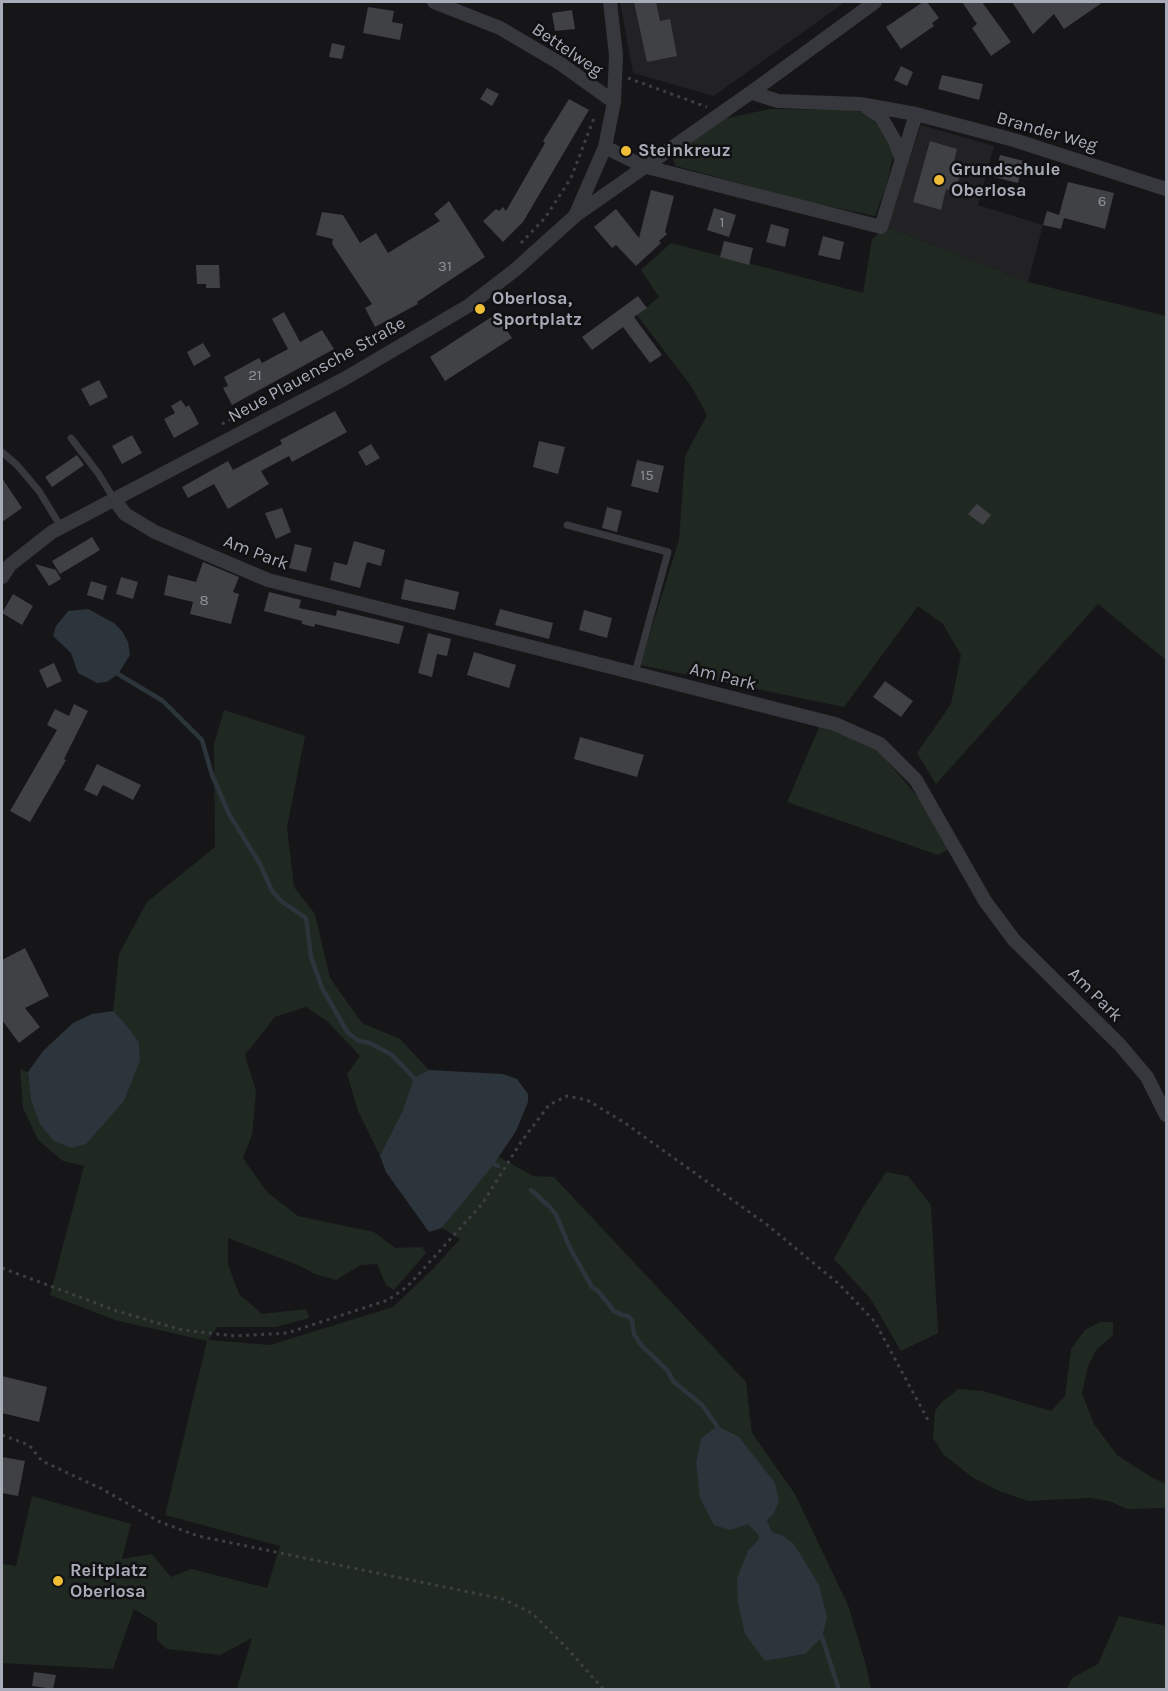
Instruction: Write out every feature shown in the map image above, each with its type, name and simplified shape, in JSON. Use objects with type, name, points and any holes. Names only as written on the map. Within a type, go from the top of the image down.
[{"type":"street","name":"Bettelweg","points":[[434,2],[500,28],[561,64],[608,99]]},
{"type":"street","name":"Neue Plauensche Straße","points":[[2,577],[10,565],[52,532],[344,379],[468,306],[515,270],[575,216],[605,147],[608,99],[616,74],[610,2]]},
{"type":"street","points":[[575,216],[875,2]]},
{"type":"street","name":"Brander Weg","points":[[753,91],[778,101],[860,104],[916,114],[1014,140],[1167,189]]},
{"type":"street","points":[[860,104],[881,117],[895,141],[901,158]]},
{"type":"street","points":[[605,147],[643,166],[880,227],[916,114]]},
{"type":"street","name":"Am Park","points":[[114,499],[125,514],[155,532],[268,580],[835,724],[880,744],[915,780],[985,901],[1014,940],[1120,1045],[1147,1077],[1167,1115]]},
{"type":"lane","points":[[71,438],[98,473],[114,499]]},
{"type":"lane","points":[[2,452],[17,465],[39,491],[61,527]]},
{"type":"lane","points":[[567,525],[668,552],[634,673]]},
{"type":"path","points":[[616,74],[722,112]]},
{"type":"path","points":[[518,246],[545,218],[571,178],[608,99]]},
{"type":"path","points":[[216,428],[258,406]]},
{"type":"path","points":[[2,1268],[117,1311],[182,1330],[235,1336],[288,1333],[388,1300],[408,1286],[482,1204],[521,1142],[549,1105],[567,1096],[587,1100],[625,1123],[766,1224],[839,1284],[875,1322],[929,1422]]},
{"type":"path","points":[[2,1436],[29,1445],[42,1461],[160,1522],[198,1536],[503,1599],[532,1613],[604,1689]]},
{"type":"shaded area","points":[[620,2],[845,2],[714,96],[633,73]]},
{"type":"shaded area","points":[[770,109],[853,110],[867,113],[886,135],[893,155],[887,184],[875,216],[809,202],[676,166],[672,157],[723,119]]},
{"type":"shaded area","points":[[921,125],[994,146],[978,205],[1043,225],[1028,282],[887,227]]},
{"type":"shaded area","points":[[887,227],[1028,282],[1166,316],[1166,660],[1098,604],[936,784],[917,753],[951,704],[961,655],[943,624],[918,606],[844,707],[640,665],[679,540],[685,456],[707,415],[691,386],[637,315],[659,297],[641,270],[671,243],[863,293],[872,239]]},
{"type":"shaded area","points":[[88,609],[114,623],[128,642],[130,655],[118,674],[107,682],[97,683],[78,673],[71,653],[53,636],[56,626],[68,611]]},
{"type":"shaded area","points":[[224,710],[305,736],[287,827],[294,887],[315,914],[330,978],[362,1023],[400,1039],[429,1070],[414,1079],[402,1112],[380,1156],[358,1111],[347,1074],[360,1056],[328,1022],[306,1007],[275,1017],[245,1055],[256,1091],[252,1135],[243,1158],[267,1192],[298,1216],[374,1232],[395,1248],[422,1247],[426,1253],[394,1290],[386,1285],[377,1264],[361,1265],[336,1280],[315,1274],[298,1265],[228,1238],[228,1264],[239,1294],[262,1314],[306,1309],[309,1318],[276,1327],[217,1327],[208,1340],[270,1345],[393,1307],[433,1269],[460,1239],[442,1228],[499,1157],[533,1176],[554,1177],[746,1382],[752,1433],[795,1494],[848,1605],[871,1689],[237,1689],[252,1638],[220,1655],[167,1649],[157,1640],[157,1623],[134,1609],[113,1669],[2,1663],[2,1567],[3,1564],[16,1566],[32,1496],[131,1524],[122,1559],[152,1554],[171,1577],[191,1569],[267,1588],[280,1546],[165,1515],[207,1341],[115,1320],[50,1295],[84,1166],[63,1161],[38,1140],[23,1108],[20,1069],[28,1072],[31,1100],[140,1060],[139,1042],[113,1011],[119,954],[147,902],[215,847],[214,744]],"holes":[[[717,1426],[772,1516],[767,1520],[772,1532],[782,1535],[805,1654],[765,1661],[748,1551],[759,1536],[696,1462],[701,1438]]]},
{"type":"shaded area","points":[[820,725],[875,747],[918,797],[949,849],[938,855],[787,802]]},
{"type":"shaded area","points":[[113,1011],[139,1042],[140,1060],[124,1101],[86,1144],[72,1148],[54,1141],[40,1124],[31,1100],[28,1072],[43,1051],[73,1023],[92,1014]]},
{"type":"shaded area","points":[[429,1070],[503,1074],[517,1079],[528,1094],[528,1102],[516,1131],[494,1164],[442,1228],[429,1232],[386,1172],[380,1156],[402,1112],[414,1078]]},
{"type":"shaded area","points":[[886,1172],[908,1176],[931,1205],[938,1333],[901,1351],[870,1298],[834,1259]]},
{"type":"shaded area","points":[[1100,1322],[1113,1322],[1113,1335],[1096,1350],[1088,1366],[1082,1393],[1094,1424],[1117,1455],[1166,1484],[1166,1508],[1127,1509],[1109,1501],[1089,1498],[1028,1501],[999,1491],[972,1477],[944,1455],[933,1438],[935,1411],[941,1403],[958,1389],[983,1391],[1051,1411],[1065,1396],[1071,1349],[1085,1330]]},
{"type":"shaded area","points":[[717,1426],[739,1437],[775,1483],[779,1502],[772,1516],[767,1520],[772,1532],[782,1535],[794,1544],[819,1585],[827,1617],[822,1637],[805,1654],[765,1661],[745,1634],[738,1603],[737,1578],[748,1551],[759,1536],[748,1524],[730,1530],[714,1525],[700,1498],[696,1462],[701,1438]]},
{"type":"shaded area","points":[[1119,1616],[1166,1626],[1166,1689],[1067,1689],[1072,1678],[1098,1664]]},
{"type":"building","points":[[634,2],[656,2],[660,21],[670,19],[677,56],[647,62]]},
{"type":"building","points":[[923,2],[927,2],[939,18],[932,23],[934,26],[901,49],[886,27]]},
{"type":"building","points":[[962,2],[982,2],[1011,42],[991,56],[972,28],[977,24]]},
{"type":"building","points":[[1012,2],[1103,2],[1064,29],[1054,14],[1033,34]]},
{"type":"building","points":[[368,7],[394,11],[392,22],[403,24],[400,40],[363,33]]},
{"type":"building","points":[[572,10],[575,29],[555,31],[552,13]]},
{"type":"building","points":[[332,43],[345,46],[342,59],[329,57]]},
{"type":"building","points":[[901,66],[913,72],[907,86],[894,80]]},
{"type":"building","points":[[942,75],[983,84],[979,100],[938,89]]},
{"type":"building","points":[[487,88],[499,94],[492,106],[480,99]]},
{"type":"building","points":[[569,99],[589,110],[523,222],[503,242],[483,221],[496,209],[499,211],[503,207],[506,211],[545,143],[543,141]]},
{"type":"building","name":"Grundschule Oberlosa","points":[[930,141],[957,149],[952,169],[961,172],[955,192],[946,189],[941,210],[913,202]]},
{"type":"building","points":[[1000,155],[1024,161],[1018,183],[994,177]]},
{"type":"building","points":[[1068,182],[1114,193],[1105,229],[1064,218],[1061,229],[1043,225],[1047,211],[1059,215]]},
{"type":"building","points":[[651,190],[674,196],[665,232],[667,234],[659,241],[661,243],[636,266],[616,245],[612,248],[594,227],[616,209],[639,238]]},
{"type":"building","points":[[449,201],[485,257],[417,302],[418,304],[375,327],[365,308],[372,304],[332,244],[333,239],[316,235],[322,212],[343,215],[360,243],[376,233],[388,253],[440,221],[434,214]]},
{"type":"building","points":[[714,208],[736,215],[729,237],[707,230]]},
{"type":"building","points":[[771,224],[789,229],[785,247],[766,242]]},
{"type":"building","points":[[823,236],[844,242],[840,260],[818,255]]},
{"type":"building","points":[[724,241],[753,248],[749,265],[720,257]]},
{"type":"building","points":[[196,265],[219,265],[220,288],[206,288],[206,284],[197,284]]},
{"type":"building","points":[[638,296],[647,308],[634,317],[662,355],[650,363],[623,327],[592,350],[582,337]]},
{"type":"building","points":[[284,312],[300,342],[322,330],[334,349],[232,405],[223,388],[228,386],[224,377],[259,358],[262,363],[288,349],[272,319]]},
{"type":"building","points":[[496,314],[512,338],[445,381],[430,357]]},
{"type":"building","points":[[203,343],[211,356],[194,366],[187,352]]},
{"type":"building","points":[[99,380],[108,397],[90,406],[81,389]]},
{"type":"building","points":[[181,400],[186,407],[189,405],[199,424],[174,438],[164,419],[175,413],[171,406]]},
{"type":"building","points":[[335,411],[347,432],[292,462],[289,456],[261,471],[269,484],[228,509],[214,484],[188,498],[182,487],[228,461],[233,470],[282,444],[280,440]]},
{"type":"building","points":[[132,435],[142,453],[122,464],[112,446]]},
{"type":"building","points":[[539,441],[565,447],[558,474],[533,467]]},
{"type":"building","points":[[371,444],[380,458],[366,466],[358,452]]},
{"type":"building","points":[[77,455],[84,465],[52,487],[45,477]]},
{"type":"building","points":[[637,460],[664,466],[658,493],[631,486]]},
{"type":"building","points":[[2,478],[22,508],[2,522]]},
{"type":"building","points":[[977,504],[991,515],[983,525],[968,514]]},
{"type":"building","points":[[607,507],[622,511],[617,532],[602,528]]},
{"type":"building","points":[[282,508],[291,532],[276,539],[265,513]]},
{"type":"building","points":[[92,537],[100,550],[60,574],[52,561]]},
{"type":"building","points":[[354,541],[385,550],[381,566],[367,562],[360,588],[330,580],[334,562],[347,565]]},
{"type":"building","points":[[295,544],[312,548],[306,572],[289,568]]},
{"type":"building","points":[[203,562],[239,577],[233,592],[239,594],[231,624],[190,614],[193,602],[164,595],[168,575],[196,582]]},
{"type":"building","points":[[35,564],[56,570],[61,579],[49,586]]},
{"type":"building","points":[[121,577],[138,582],[133,599],[116,594]]},
{"type":"building","points":[[405,579],[459,592],[455,610],[401,599]]},
{"type":"building","points":[[91,581],[107,586],[103,600],[87,595]]},
{"type":"building","points":[[269,592],[301,600],[299,608],[336,616],[337,610],[404,626],[399,644],[315,624],[314,627],[302,624],[302,621],[264,611]]},
{"type":"building","points":[[13,594],[33,606],[22,625],[2,613]]},
{"type":"building","points":[[500,609],[553,623],[549,639],[495,625]]},
{"type":"building","points":[[584,610],[612,618],[607,638],[579,630]]},
{"type":"building","points":[[428,633],[451,639],[447,656],[437,654],[432,677],[418,673]]},
{"type":"building","points":[[474,652],[516,665],[509,688],[467,675]]},
{"type":"building","points":[[54,663],[62,681],[47,688],[39,670]]},
{"type":"building","points":[[885,681],[913,701],[901,717],[873,697]]},
{"type":"building","points":[[74,704],[88,711],[64,759],[66,760],[30,822],[10,811],[57,730],[47,725],[55,709],[69,716]]},
{"type":"building","points":[[580,737],[644,755],[637,777],[574,759]]},
{"type":"building","points":[[97,764],[141,785],[133,800],[103,785],[97,796],[84,790]]},
{"type":"building","points":[[25,948],[49,996],[25,1008],[40,1027],[19,1043],[2,1020],[2,960]]},
{"type":"building","points":[[2,1376],[47,1387],[39,1422],[2,1413]]},
{"type":"building","points":[[2,1457],[25,1461],[18,1496],[2,1493]]},
{"type":"building","points":[[34,1672],[56,1675],[53,1689],[32,1686]]},
{"type":"waterway","points":[[118,674],[163,701],[202,740],[212,775],[229,814],[260,864],[272,891],[281,901],[306,918],[311,957],[322,988],[348,1033],[359,1041],[370,1043],[392,1055],[414,1078]]},
{"type":"waterway","points":[[494,1164],[498,1166]]},
{"type":"waterway","points":[[531,1190],[556,1215],[570,1248],[592,1287],[614,1311],[632,1320],[634,1334],[641,1345],[668,1371],[673,1381],[702,1405],[717,1426]]},
{"type":"waterway","points":[[822,1637],[839,1690]]},
{"type":"place","name":"Steinkreuz","points":[[626,151]]},
{"type":"place","name":"Grundschule Oberlosa","points":[[939,180]]},
{"type":"place","name":"Oberlosa, Sportplatz","points":[[480,309]]},
{"type":"place","name":"Reitplatz Oberlosa","points":[[58,1581]]}]
